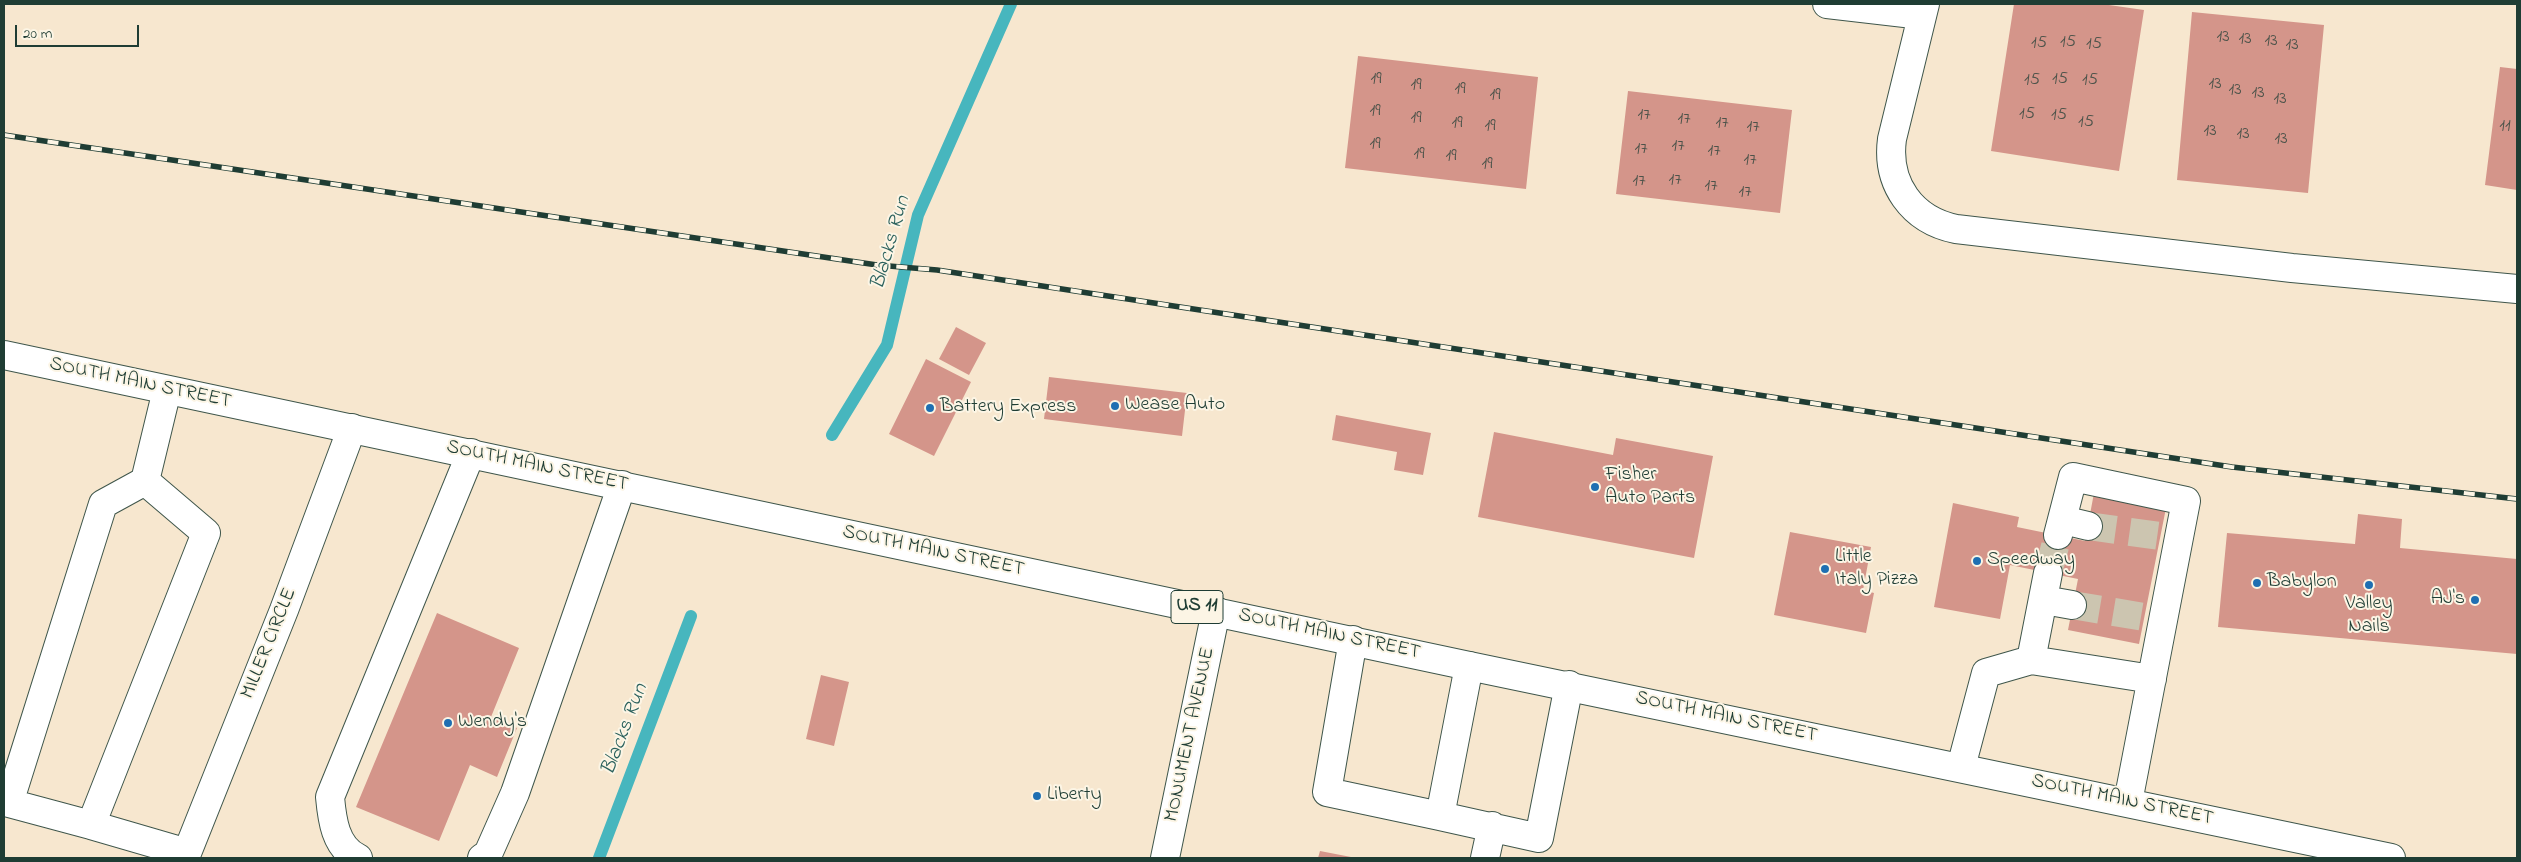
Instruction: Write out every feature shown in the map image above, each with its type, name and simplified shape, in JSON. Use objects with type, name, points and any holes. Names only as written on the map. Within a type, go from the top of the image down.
[{"type":"main road","points":[[1827,4],[1923,9],[1892,139],[1891,161],[1901,191],[1917,212],[1931,221],[1956,229],[2282,267],[2517,289]]},
{"type":"main road","name":"SOUTH MAIN STREET","points":[[4,355],[1469,666],[1569,685],[2391,858]]},
{"type":"main road","points":[[167,390],[145,481],[103,504],[6,803],[92,825],[186,855]]},
{"type":"main road","name":"MILLER CIRCLE","points":[[186,855],[284,610],[352,428]]},
{"type":"main road","points":[[358,858],[340,842],[332,820],[330,797],[471,453]]},
{"type":"main road","points":[[2070,527],[2073,477],[2186,501],[2169,537],[2154,618],[2152,679],[2128,802]]},
{"type":"main road","points":[[92,825],[206,533],[145,481]]},
{"type":"main road","points":[[482,858],[488,854],[515,793],[622,485]]},
{"type":"main road","points":[[2031,660],[2048,573]]},
{"type":"main road","points":[[2044,600],[2072,605]]},
{"type":"main road","name":"MONUMENT AVENUE","points":[[1165,858],[1216,611]]},
{"type":"main road","points":[[1352,640],[1327,792],[1492,826],[1539,838],[1569,685]]},
{"type":"main road","points":[[1961,767],[1986,673],[2031,660],[2152,679]]},
{"type":"main road","points":[[1440,816],[1469,666]]},
{"type":"main road","points":[[1485,858],[1492,826]]},
{"type":"building","points":[[2014,4],[2102,4],[2144,10],[2119,171],[1991,151]]},
{"type":"building","points":[[2192,12],[2324,25],[2308,193],[2177,180]]},
{"type":"building","points":[[1358,56],[1538,77],[1526,189],[1345,168]]},
{"type":"building","points":[[2500,67],[2517,69],[2517,190],[2485,185]]},
{"type":"building","points":[[1628,91],[1792,110],[1780,213],[1616,194]]},
{"type":"building","points":[[956,327],[986,343],[969,375],[939,359]]},
{"type":"building","name":"Battery Express","points":[[926,359],[971,382],[934,456],[889,434]]},
{"type":"building","name":"Wease Auto","points":[[1049,377],[1187,393],[1182,436],[1044,419]]},
{"type":"building","points":[[1336,415],[1431,433],[1423,475],[1394,470],[1397,452],[1332,440]]},
{"type":"building","name":"Fisher Auto Parts","points":[[1494,432],[1613,455],[1616,438],[1713,456],[1694,558],[1478,517]]},
{"type":"building","points":[[2094,493],[2166,508],[2139,644],[2068,630],[2078,579],[2010,565],[2000,619],[1934,607],[1953,503],[2019,517],[2017,527],[2085,541]]},
{"type":"building","points":[[2358,514],[2402,519],[2400,548],[2517,559],[2517,654],[2218,627],[2227,533],[2355,544]]},
{"type":"building","name":"Little Italy Pizza","points":[[1790,532],[1871,547],[1863,590],[1874,593],[1866,633],[1774,615]]},
{"type":"building","name":"Wendy's","points":[[437,613],[519,648],[491,717],[517,728],[497,777],[470,765],[439,841],[356,807]]},
{"type":"building","points":[[821,675],[849,682],[834,746],[806,739]]},
{"type":"building","points":[[1320,851],[1351,857],[1351,858],[1318,858]]},
{"type":"waterway","name":"Blacks Run","points":[[832,435],[887,345],[918,215],[1011,4]]},
{"type":"waterway","name":"Blacks Run","points":[[599,858],[691,616]]},
{"type":"tunnel","points":[[2088,526],[2160,536]]},
{"type":"tunnel","points":[[2048,573],[2058,535]]},
{"type":"tunnel","points":[[2072,605],[2144,617]]},
{"type":"railway","points":[[4,135],[877,265],[937,270],[2232,467],[2517,499]]},
{"type":"place","name":"Wease Auto","points":[[1115,406]]},
{"type":"place","name":"Battery Express","points":[[930,408]]},
{"type":"place","name":"Fisher Auto Parts","points":[[1595,487]]},
{"type":"place","name":"Speedway","points":[[1977,561]]},
{"type":"place","name":"Little Italy Pizza","points":[[1825,569]]},
{"type":"place","name":"Babylon","points":[[2257,583]]},
{"type":"place","name":"Valley Nails","points":[[2369,585]]},
{"type":"place","name":"AJ's","points":[[2475,600]]},
{"type":"place","name":"Wendy's","points":[[448,723]]},
{"type":"place","name":"Liberty","points":[[1037,796]]}]
